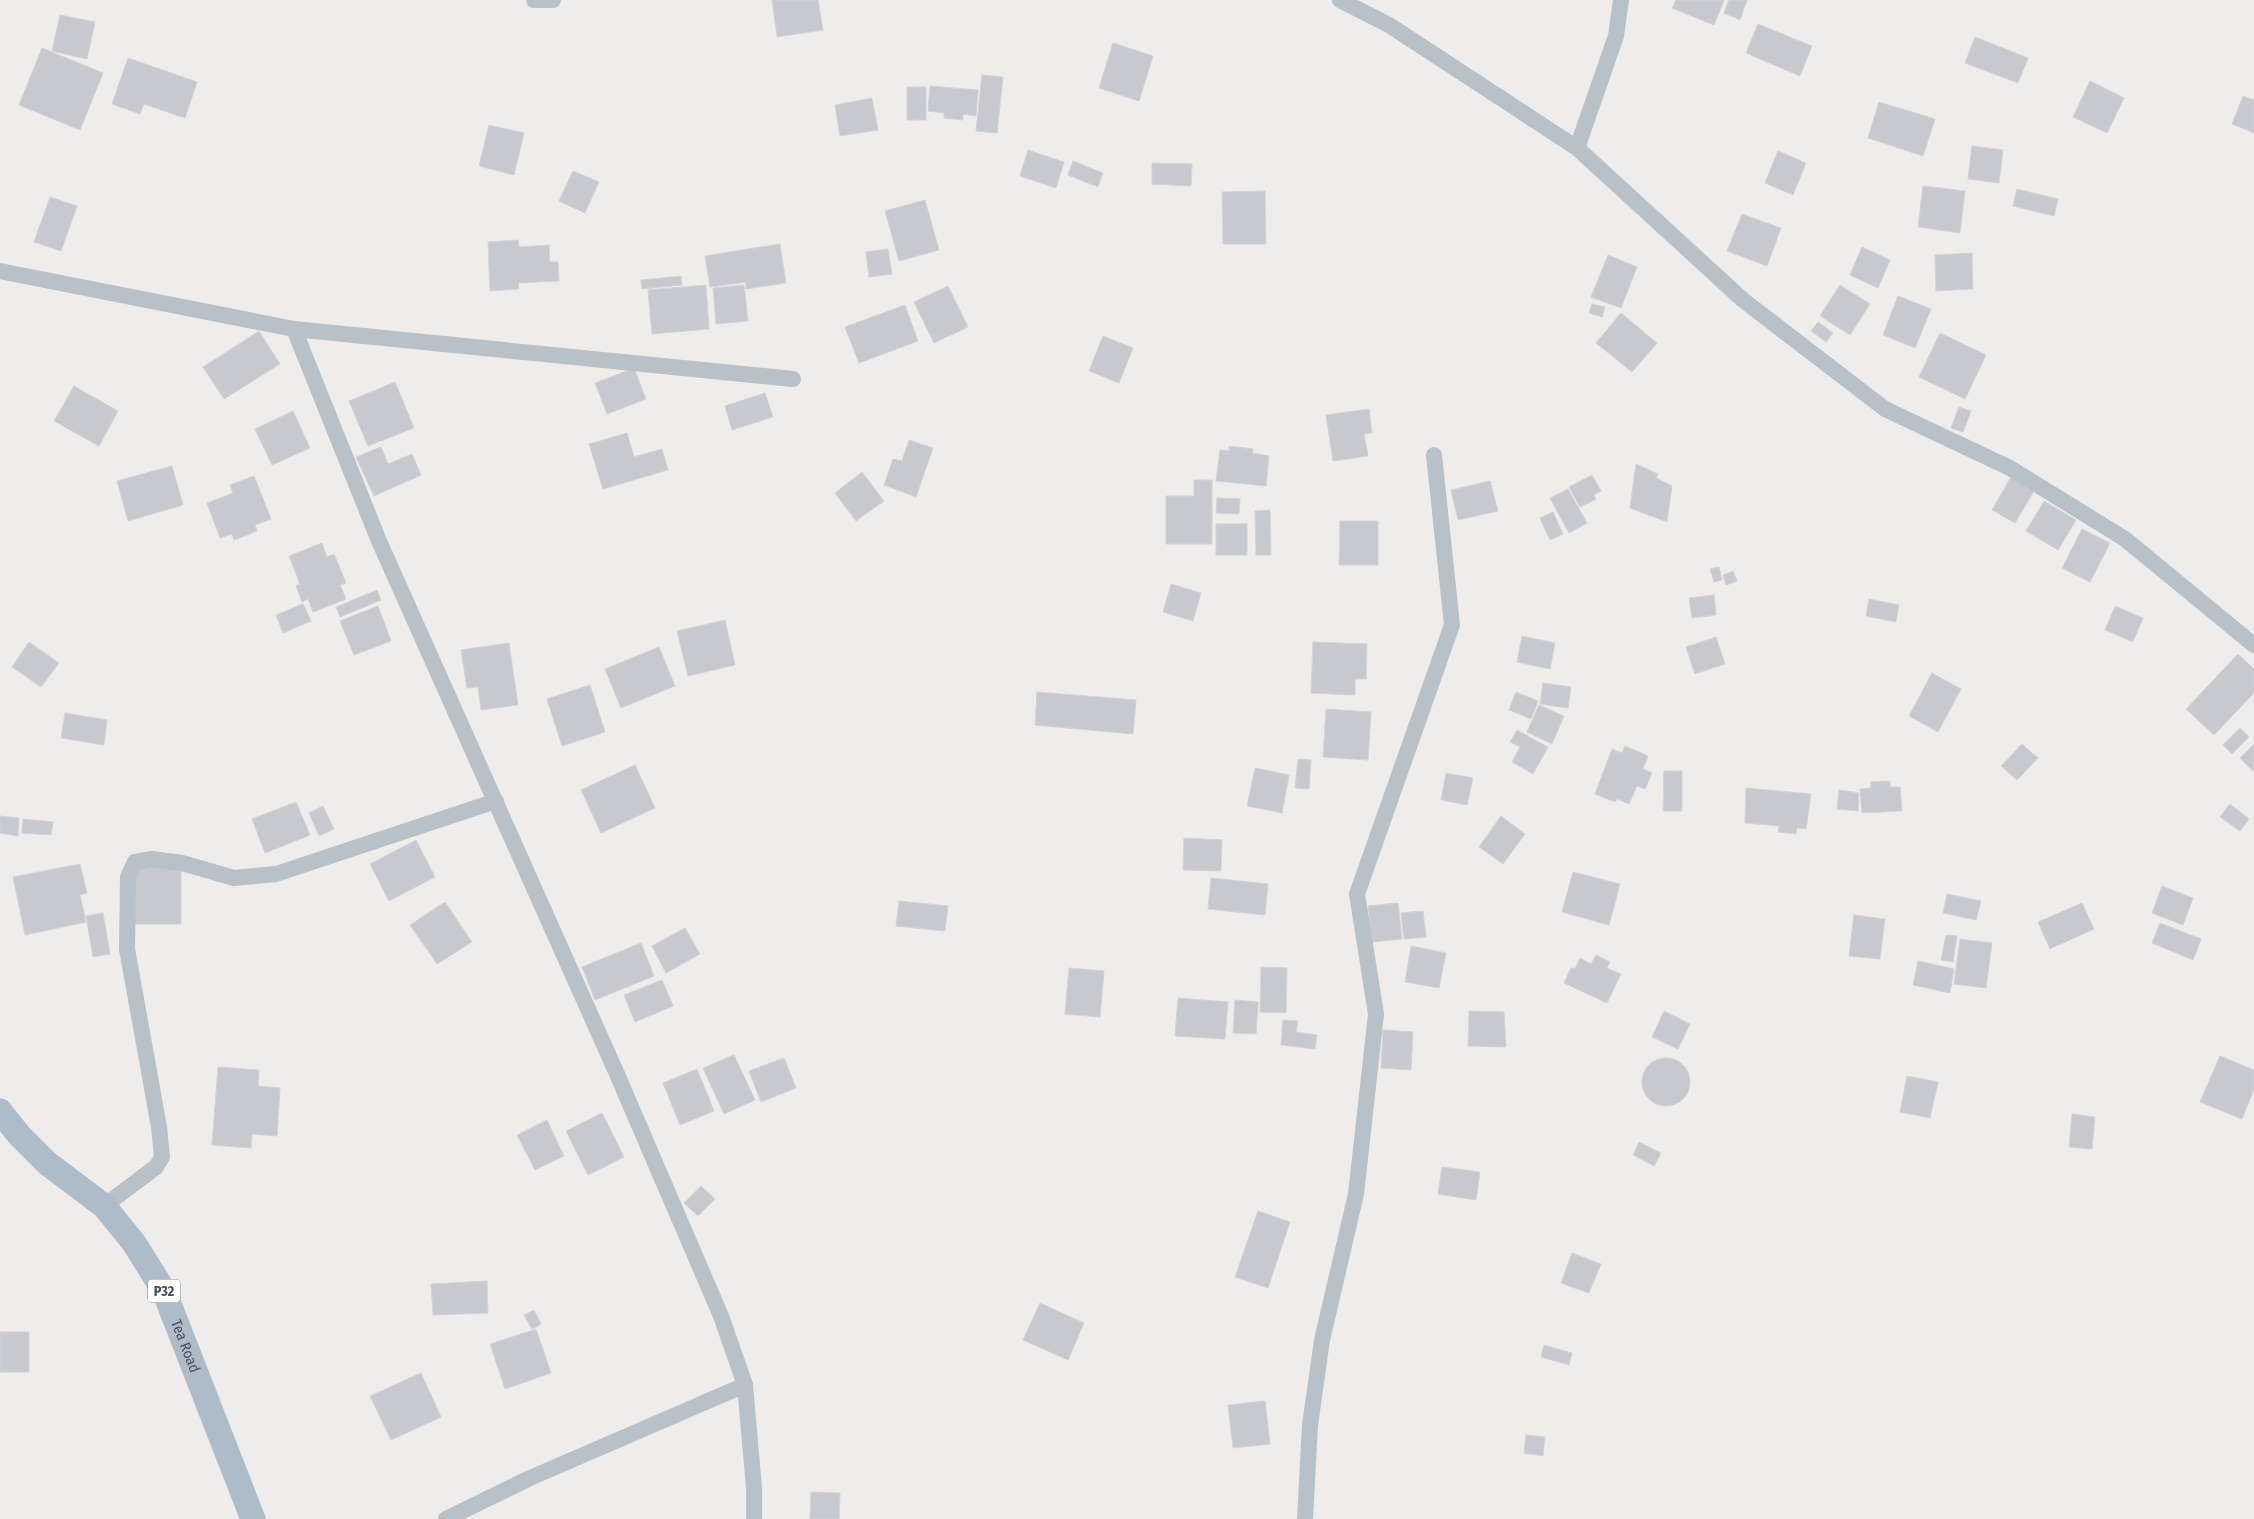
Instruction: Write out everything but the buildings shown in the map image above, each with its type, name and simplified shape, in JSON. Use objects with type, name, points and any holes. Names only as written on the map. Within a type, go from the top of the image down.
[{"type":"main road","name":"Tea Road","points":[[0,1111],[19,1135],[48,1163],[104,1206],[134,1243],[164,1291],[252,1519]]},
{"type":"street","points":[[534,0],[553,0]]},
{"type":"street","points":[[1340,0],[1389,25],[1577,148],[1743,300],[1885,409],[2010,468],[2125,539],[2254,645]]},
{"type":"street","points":[[1577,148],[1616,36],[1621,0]]},
{"type":"street","points":[[0,271],[294,329],[793,379]]},
{"type":"street","points":[[294,329],[379,541],[496,801],[717,1307],[745,1385],[754,1488],[754,1519]]},
{"type":"street","points":[[1305,1519],[1310,1425],[1322,1340],[1356,1194],[1376,1014],[1357,894],[1452,625],[1434,455]]},
{"type":"street","points":[[104,1206],[156,1167],[162,1156],[159,1127],[127,950],[128,877],[134,862],[152,859],[182,863],[234,878],[276,874],[496,801]]},
{"type":"street","points":[[446,1519],[530,1478],[745,1385]]}]
